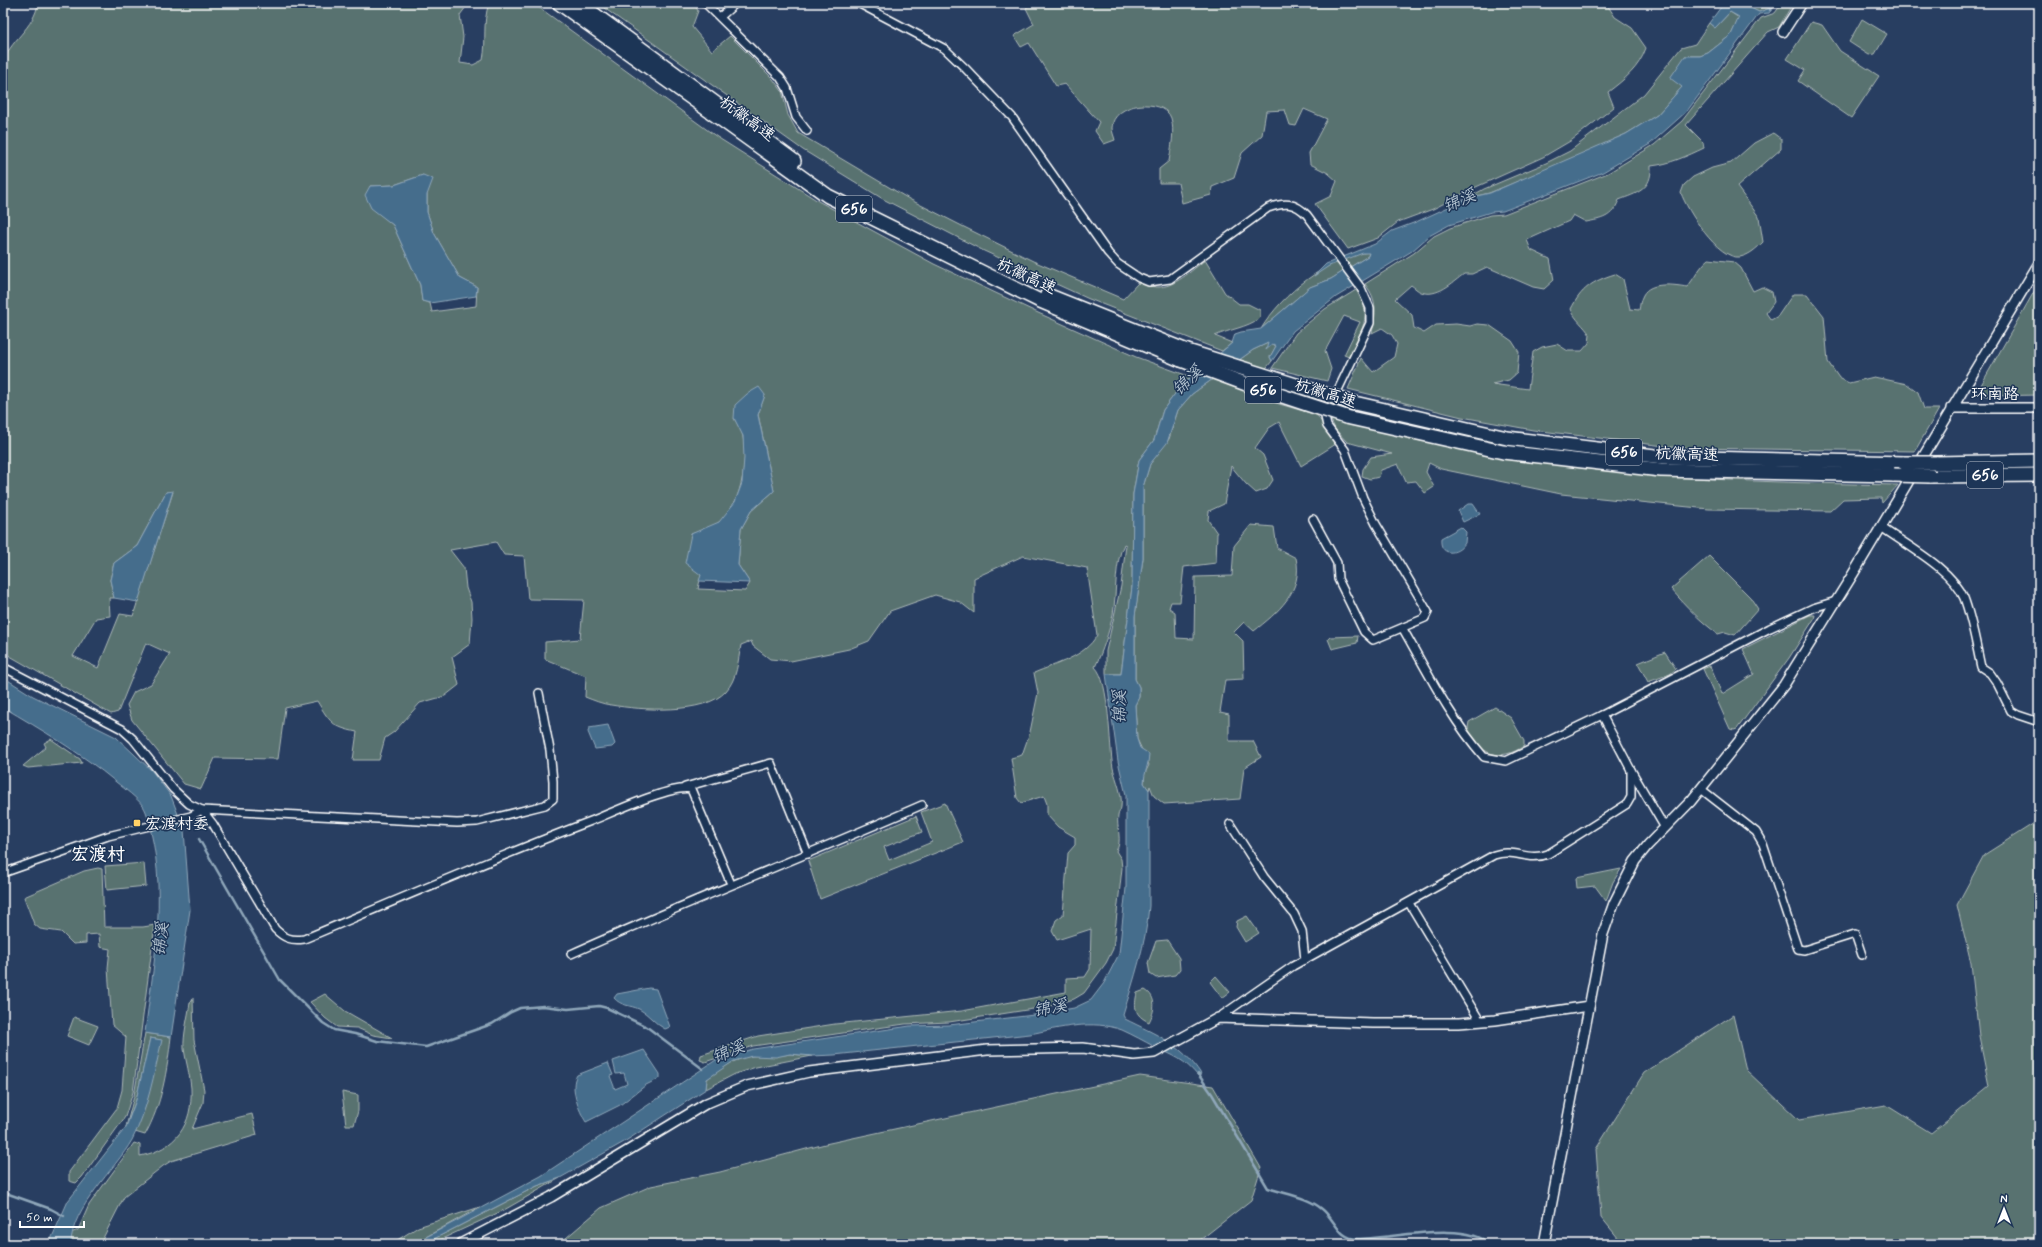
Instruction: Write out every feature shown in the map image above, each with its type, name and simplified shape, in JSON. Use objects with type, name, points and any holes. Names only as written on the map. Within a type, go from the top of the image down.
[{"type":"highway","name":"杭徽高速","points":[[559,3],[828,196],[1038,300],[1184,356],[1350,402],[1507,438],[1663,456],[1904,463],[2039,461]]},
{"type":"highway","name":"杭徽高速","points":[[579,3],[833,190],[1040,292],[1246,384],[1346,417],[1503,452],[1661,470],[1894,476],[2039,475]]},
{"type":"street","points":[[705,3],[780,78],[787,88],[796,117],[808,131]]},
{"type":"street","points":[[720,17],[736,3]]},
{"type":"street","points":[[858,3],[945,49],[965,68],[1012,117],[1108,253],[1118,264],[1139,278],[1149,282],[1170,279],[1268,208],[1278,204],[1290,203],[1301,208],[1336,251],[1361,288],[1370,308],[1370,323],[1326,417],[1327,426],[1345,450],[1363,498],[1376,524],[1428,612],[1425,618],[1403,629],[1373,640],[1364,632],[1338,578],[1337,562],[1313,519]]},
{"type":"street","points":[[1784,32],[1802,3]]},
{"type":"street","points":[[1544,1244],[1603,934],[1614,903],[1635,861],[1701,789],[1784,685],[1881,527],[2039,263]]},
{"type":"street","name":"环南路","points":[[1951,408],[2039,408]]},
{"type":"street","points":[[1881,527],[1935,565],[1953,582],[1964,598],[1981,666],[1990,673],[1997,683],[2011,711],[2039,722]]},
{"type":"street","points":[[1403,629],[1451,715],[1484,757],[1506,761],[1602,714],[1770,628],[1813,608],[1836,601]]},
{"type":"street","points":[[3,667],[122,729],[133,739],[173,789],[188,804],[202,810],[457,823],[477,822],[545,805],[553,799],[554,781],[539,693]]},
{"type":"street","points":[[1602,714],[1631,770],[1665,828]]},
{"type":"street","points":[[202,810],[275,928],[282,936],[293,940],[304,939],[493,859],[646,799],[771,763],[808,854]]},
{"type":"street","points":[[460,1244],[550,1197],[707,1103],[747,1086],[809,1072],[987,1050],[1083,1048],[1134,1055],[1154,1053],[1218,1018],[1305,960],[1501,853],[1512,853],[1538,858],[1548,854],[1627,804],[1631,797],[1631,770]]},
{"type":"street","points":[[685,787],[691,789],[732,884]]},
{"type":"street","points":[[1701,789],[1756,832],[1763,844],[1798,949],[1804,950],[1855,934],[1862,955]]},
{"type":"street","points":[[571,954],[732,884],[808,854],[922,805]]},
{"type":"street","points":[[3,873],[108,836],[191,816],[202,810]]},
{"type":"street","points":[[1230,824],[1264,877],[1294,914],[1302,930],[1305,960]]},
{"type":"street","points":[[1409,903],[1480,1021]]},
{"type":"street","points":[[1218,1018],[1373,1024],[1459,1024],[1589,1006]]},
{"type":"green space","points":[[38,3],[469,3],[460,15],[463,37],[460,63],[473,65],[483,60],[485,25],[489,3],[533,3],[717,137],[818,201],[934,264],[1136,357],[1191,377],[1180,387],[1163,410],[1154,440],[1139,460],[1133,494],[1132,587],[1121,674],[1106,674],[1106,651],[1121,586],[1126,545],[1124,544],[1117,569],[1113,614],[1110,627],[1095,667],[1100,674],[1104,686],[1113,768],[1121,798],[1121,808],[1118,815],[1119,843],[1116,851],[1121,859],[1122,868],[1113,949],[1106,963],[1084,993],[1074,999],[1046,1007],[949,1022],[905,1024],[753,1046],[705,1062],[700,1060],[701,1055],[758,1036],[835,1024],[962,1011],[1066,992],[1066,978],[1085,977],[1090,969],[1091,929],[1057,940],[1052,931],[1056,920],[1063,915],[1068,853],[1075,845],[1075,837],[1058,827],[1047,815],[1047,804],[1044,796],[1021,803],[1017,798],[1011,758],[1022,755],[1030,732],[1038,693],[1034,673],[1069,659],[1092,643],[1097,635],[1087,568],[1023,556],[974,578],[974,613],[960,602],[935,595],[890,611],[869,641],[849,649],[791,661],[770,659],[753,646],[751,641],[741,645],[733,681],[726,691],[716,699],[703,704],[688,707],[655,709],[623,707],[598,702],[585,697],[586,676],[545,659],[545,642],[580,639],[584,600],[528,599],[524,556],[504,555],[496,542],[450,550],[464,568],[466,588],[471,602],[472,618],[470,644],[452,657],[459,685],[445,696],[420,703],[394,732],[385,738],[379,760],[353,760],[357,732],[337,726],[325,714],[317,701],[285,708],[278,759],[215,758],[201,789],[184,784],[132,720],[127,705],[134,692],[151,684],[170,654],[146,643],[118,712],[111,714],[3,652],[3,64],[10,48],[27,27],[36,12]],"holes":[[[423,175],[427,195],[427,212],[434,233],[460,278],[477,287],[476,306],[432,312],[430,303],[422,301],[420,285],[393,225],[373,208],[370,186],[394,185]],[[765,395],[758,414],[774,491],[751,511],[741,529],[738,565],[750,583],[745,591],[698,589],[701,575],[691,534],[712,526],[727,515],[738,495],[741,483],[744,447],[741,430],[734,418]],[[166,492],[173,492],[133,616],[120,614],[98,668],[73,656],[96,618],[110,616],[109,598],[114,598],[110,580],[114,563],[137,546]]]},
{"type":"green space","points":[[597,3],[694,3],[698,11],[692,27],[712,51],[730,36],[773,79],[782,91],[788,115],[798,133],[909,199],[1033,261],[1123,299],[1138,283],[1152,287],[1163,287],[1170,285],[1182,278],[1205,260],[1225,293],[1239,304],[1248,304],[1260,310],[1260,318],[1249,324],[1215,336],[1232,343],[1222,351],[1089,299],[984,251],[883,199],[803,150]]},
{"type":"green space","points":[[1033,3],[1606,3],[1615,17],[1632,28],[1646,48],[1640,61],[1626,78],[1608,92],[1614,107],[1572,140],[1543,157],[1476,187],[1433,209],[1398,222],[1378,238],[1348,249],[1315,204],[1331,196],[1337,181],[1328,173],[1310,164],[1309,153],[1327,119],[1304,109],[1296,126],[1290,125],[1285,110],[1266,111],[1262,135],[1242,153],[1234,178],[1212,187],[1211,195],[1182,203],[1178,183],[1159,183],[1159,169],[1169,161],[1172,140],[1173,129],[1171,118],[1166,111],[1159,107],[1149,105],[1139,105],[1129,108],[1120,113],[1114,119],[1112,128],[1115,140],[1104,144],[1095,131],[1099,122],[1065,84],[1056,86],[1029,43],[1021,47],[1014,36],[1034,24],[1026,8]]},
{"type":"green space","points":[[1747,3],[1776,3],[1774,7],[1759,12],[1748,7]]},
{"type":"green space","points":[[1782,3],[1793,3],[1779,27],[1768,32],[1686,125],[1703,142],[1704,148],[1672,162],[1651,166],[1651,174],[1646,185],[1632,195],[1619,200],[1613,211],[1606,217],[1586,222],[1573,215],[1569,221],[1527,240],[1531,250],[1550,259],[1554,280],[1544,289],[1533,287],[1487,267],[1472,274],[1464,274],[1450,285],[1433,293],[1421,292],[1411,285],[1395,299],[1412,315],[1414,328],[1424,333],[1436,325],[1489,325],[1512,341],[1519,352],[1517,373],[1509,380],[1492,384],[1528,389],[1533,352],[1542,347],[1557,344],[1568,351],[1582,351],[1589,343],[1590,335],[1571,309],[1583,291],[1594,283],[1615,274],[1623,279],[1630,309],[1639,310],[1643,295],[1651,288],[1663,285],[1687,287],[1702,265],[1709,259],[1734,262],[1741,268],[1753,291],[1762,287],[1772,292],[1774,302],[1766,313],[1771,320],[1778,316],[1793,294],[1807,294],[1824,316],[1828,362],[1839,378],[1849,383],[1874,377],[1907,384],[1918,392],[1924,409],[1939,409],[1915,451],[1681,448],[1533,430],[1462,417],[1348,389],[1361,358],[1373,372],[1394,357],[1397,344],[1392,335],[1382,328],[1372,333],[1375,307],[1372,296],[1365,284],[1414,253],[1434,236],[1450,228],[1490,215],[1504,214],[1608,173],[1654,145],[1682,121],[1761,18],[1775,13]]},
{"type":"green space","points":[[1730,12],[1739,18],[1731,35],[1708,53],[1700,56],[1685,56],[1682,87],[1657,115],[1626,134],[1555,166],[1489,193],[1468,198],[1484,189],[1546,163],[1570,151],[1644,94],[1681,48],[1695,44],[1709,23],[1715,28]]},
{"type":"green space","points":[[1862,19],[1887,34],[1875,54],[1869,55],[1849,42]]},
{"type":"green space","points":[[1811,22],[1822,25],[1840,51],[1879,76],[1851,118],[1798,81],[1805,70],[1787,59]]},
{"type":"green space","points":[[1773,133],[1781,139],[1781,149],[1737,187],[1759,217],[1763,242],[1747,255],[1740,257],[1731,256],[1722,251],[1713,243],[1704,232],[1684,201],[1681,193],[1684,185],[1693,177],[1712,168],[1731,163],[1754,143]]},
{"type":"green space","points":[[1369,252],[1368,256],[1331,279],[1310,287],[1261,329],[1281,303],[1308,279],[1322,269],[1353,255]]},
{"type":"green space","points":[[1356,290],[1362,299],[1364,307],[1364,324],[1349,357],[1344,355],[1360,322],[1344,316],[1325,351],[1331,369],[1327,381],[1272,368],[1296,333],[1325,309]]},
{"type":"green space","points":[[2035,290],[2039,291],[2039,395],[1987,396],[1980,394],[1981,385]]},
{"type":"green space","points":[[1270,342],[1276,346],[1270,357],[1272,361],[1245,394],[1317,415],[1336,444],[1301,466],[1279,422],[1269,428],[1255,448],[1263,455],[1273,480],[1267,489],[1256,493],[1246,484],[1231,466],[1224,504],[1209,511],[1208,520],[1217,533],[1216,563],[1184,567],[1180,602],[1171,602],[1169,608],[1175,612],[1176,638],[1194,639],[1195,577],[1232,576],[1234,546],[1251,525],[1274,527],[1277,548],[1296,558],[1296,581],[1287,600],[1280,609],[1263,624],[1254,631],[1244,622],[1234,632],[1243,641],[1244,679],[1225,680],[1220,712],[1229,714],[1229,741],[1253,741],[1261,757],[1244,768],[1240,799],[1164,804],[1154,796],[1150,786],[1149,790],[1144,783],[1144,775],[1149,765],[1137,739],[1135,705],[1139,697],[1139,687],[1135,679],[1135,616],[1143,558],[1143,487],[1150,464],[1169,439],[1178,410],[1192,394],[1253,350]]},
{"type":"green space","points":[[1331,420],[1469,450],[1573,467],[1716,479],[1898,485],[1882,503],[1881,498],[1843,499],[1830,511],[1709,509],[1561,494],[1441,469],[1429,463],[1426,472],[1434,487],[1425,493],[1416,481],[1406,482],[1398,464],[1381,470],[1379,477],[1370,479],[1362,476],[1363,469],[1371,457],[1392,454],[1347,442],[1335,429]]},
{"type":"green space","points":[[1709,556],[1750,597],[1758,609],[1735,635],[1725,632],[1718,634],[1693,613],[1671,589]]},
{"type":"green space","points":[[1810,615],[1815,615],[1814,619],[1789,658],[1737,729],[1730,729],[1703,669],[1710,666],[1722,694],[1754,674],[1743,649]]},
{"type":"green space","points":[[1358,636],[1357,643],[1332,649],[1328,639],[1330,637]]},
{"type":"green space","points":[[1665,652],[1676,669],[1670,674],[1648,682],[1638,663]]},
{"type":"green space","points":[[1495,707],[1511,718],[1524,741],[1524,746],[1507,754],[1499,755],[1492,754],[1478,745],[1468,728],[1469,722]]},
{"type":"green space","points":[[51,739],[80,759],[82,763],[28,768],[23,766],[46,747],[44,743]]},
{"type":"green space","points":[[945,803],[963,842],[820,899],[808,861],[916,816],[922,832],[884,847],[889,860],[932,842],[921,812]]},
{"type":"green space","points":[[2039,820],[2039,1244],[1623,1244],[1601,1217],[1596,1149],[1644,1073],[1733,1015],[1746,1070],[1799,1120],[1886,1105],[1931,1133],[1989,1086],[1979,1036],[1971,963],[1957,905],[1984,855]]},
{"type":"green space","points":[[144,863],[146,886],[107,890],[105,866]]},
{"type":"green space","points":[[98,868],[102,869],[104,927],[143,927],[155,925],[133,1092],[125,1117],[82,1177],[76,1183],[69,1181],[69,1172],[117,1108],[122,1090],[126,1037],[112,1025],[108,968],[110,949],[100,947],[99,934],[86,935],[86,943],[73,944],[61,932],[40,929],[34,924],[24,897],[84,871]]},
{"type":"green space","points":[[1621,869],[1613,882],[1606,901],[1595,886],[1577,888],[1576,878]]},
{"type":"green space","points":[[1247,916],[1259,933],[1245,942],[1236,927],[1237,921]]},
{"type":"green space","points":[[1167,940],[1179,958],[1180,969],[1175,975],[1156,978],[1150,974],[1148,963],[1156,941]]},
{"type":"green space","points":[[1216,976],[1230,992],[1222,998],[1210,982]]},
{"type":"green space","points":[[1145,990],[1152,996],[1154,1004],[1153,1013],[1149,1022],[1140,1016],[1136,1010],[1137,993]]},
{"type":"green space","points":[[325,994],[345,1011],[392,1038],[373,1035],[357,1028],[337,1027],[325,1018],[310,1002]]},
{"type":"green space","points":[[193,998],[194,1040],[204,1090],[203,1103],[192,1129],[252,1114],[257,1135],[171,1161],[124,1197],[100,1244],[71,1244],[71,1233],[78,1230],[89,1205],[134,1143],[140,1145],[140,1156],[153,1153],[172,1141],[180,1133],[185,1124],[191,1101],[191,1088],[184,1049],[184,1038],[190,1003]]},
{"type":"green space","points":[[74,1017],[98,1026],[89,1045],[67,1036]]},
{"type":"green space","points":[[145,1033],[171,1037],[168,1062],[160,1099],[145,1135],[135,1132],[146,1104],[161,1040],[150,1038],[136,1100],[126,1127],[134,1096]]},
{"type":"green space","points":[[790,1054],[812,1056],[756,1067],[735,1074],[706,1089],[707,1079],[722,1068],[740,1059],[757,1055]]},
{"type":"green space","points":[[1140,1076],[1213,1086],[1261,1168],[1251,1200],[1195,1244],[559,1244],[601,1208],[651,1186],[720,1172],[825,1144]]},
{"type":"green space","points":[[342,1092],[358,1095],[358,1111],[354,1125],[346,1125]]},
{"type":"green space","points":[[560,1178],[504,1210],[431,1244],[424,1244],[537,1186]]},
{"type":"green space","points":[[480,1207],[413,1244],[391,1244],[418,1227]]},
{"type":"water","points":[[1724,3],[1747,3],[1748,7],[1759,12],[1774,7],[1769,13],[1759,14],[1687,111],[1650,144],[1603,172],[1503,211],[1491,212],[1449,225],[1429,236],[1412,251],[1336,297],[1293,331],[1272,361],[1270,357],[1276,346],[1273,344],[1266,350],[1268,343],[1253,350],[1192,394],[1178,410],[1167,443],[1150,464],[1143,487],[1143,558],[1135,616],[1135,679],[1139,687],[1139,697],[1135,705],[1137,739],[1140,748],[1149,754],[1144,783],[1149,790],[1149,906],[1142,948],[1123,1015],[1125,1019],[1177,1047],[1194,1064],[1201,1074],[1198,1076],[1178,1058],[1122,1030],[1099,1025],[1076,1026],[1030,1034],[834,1055],[812,1056],[790,1054],[776,1057],[752,1056],[734,1061],[707,1079],[706,1089],[624,1142],[560,1178],[537,1186],[424,1244],[413,1244],[541,1176],[716,1060],[753,1049],[910,1026],[949,1025],[1034,1015],[1074,1008],[1091,1000],[1104,983],[1119,954],[1126,888],[1126,795],[1118,761],[1106,674],[1121,674],[1132,587],[1133,494],[1139,460],[1154,440],[1163,410],[1180,387],[1232,343],[1235,334],[1261,329],[1310,287],[1331,279],[1368,256],[1369,253],[1363,253],[1329,266],[1314,276],[1326,264],[1375,244],[1392,231],[1416,222],[1468,198],[1490,193],[1626,134],[1657,115],[1682,87],[1670,78],[1685,56],[1700,56],[1708,53],[1731,35],[1739,17],[1730,12],[1715,28],[1709,23]]},
{"type":"water","points":[[423,175],[433,179],[427,195],[427,212],[434,233],[460,278],[477,287],[476,296],[430,303],[422,301],[420,285],[393,225],[371,208],[365,195],[370,186],[394,185]]},
{"type":"water","points":[[759,387],[765,395],[758,415],[774,491],[751,511],[741,529],[738,565],[750,583],[699,581],[701,575],[685,563],[691,534],[719,522],[735,502],[742,483],[744,458],[743,436],[734,418],[735,405],[747,394]]},
{"type":"water","points":[[173,491],[138,602],[114,598],[110,580],[114,563],[137,546],[166,492]]},
{"type":"water","points":[[1468,504],[1473,504],[1480,514],[1463,522],[1458,511]]},
{"type":"water","points":[[1461,527],[1466,532],[1465,543],[1458,550],[1453,552],[1446,551],[1441,544],[1441,538]]},
{"type":"water","points":[[3,677],[33,696],[116,737],[152,771],[171,796],[184,830],[190,910],[171,1037],[145,1033],[155,958],[158,882],[156,857],[145,809],[131,794],[103,771],[47,733],[3,707]]},
{"type":"water","points":[[608,725],[615,744],[612,747],[595,749],[588,732],[589,728]]},
{"type":"water","points":[[649,988],[656,989],[670,1027],[665,1029],[643,1011],[623,1004],[614,998],[617,994]]},
{"type":"water","points":[[150,1038],[162,1040],[146,1104],[138,1128],[124,1152],[86,1203],[73,1230],[71,1244],[49,1244],[68,1201],[126,1127],[136,1100]]},
{"type":"water","points":[[644,1050],[660,1074],[660,1078],[646,1085],[620,1105],[586,1122],[574,1092],[577,1075],[608,1063],[613,1075],[610,1076],[615,1089],[627,1084],[624,1073],[616,1074],[613,1061]]},
{"type":"waterway","name":"锦溪","points":[[1770,10],[1777,3]]},
{"type":"waterway","points":[[199,839],[280,980],[323,1023],[334,1030],[355,1034],[377,1041],[426,1047],[492,1024],[520,1008],[543,1006],[568,1009],[599,1006],[607,1008],[647,1027],[703,1069]]},
{"type":"waterway","points":[[1198,1074],[1212,1094],[1268,1188],[1303,1199],[1316,1205],[1326,1213],[1337,1228],[1346,1236],[1358,1239],[1427,1232],[1464,1233],[1478,1237],[1489,1244]]},
{"type":"waterway","points":[[3,1192],[51,1209],[64,1216]]},
{"type":"place","name":"宏渡村委","points":[[137,823]]},
{"type":"district","name":"宏渡村","points":[[98,854]]}]
